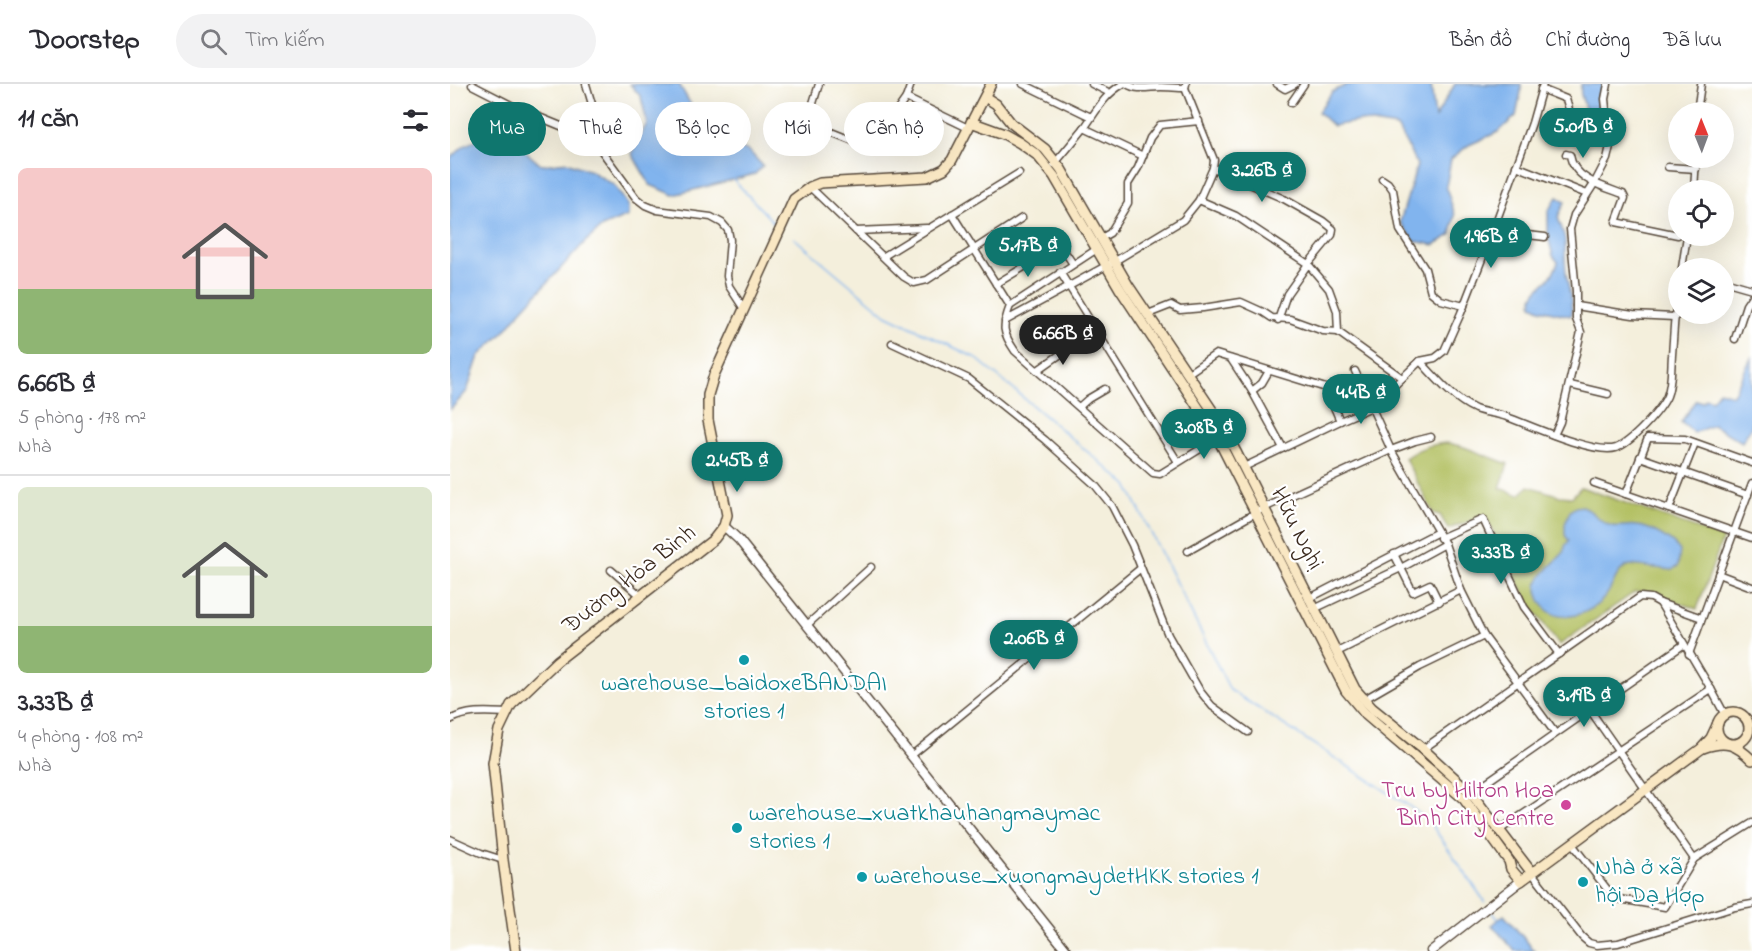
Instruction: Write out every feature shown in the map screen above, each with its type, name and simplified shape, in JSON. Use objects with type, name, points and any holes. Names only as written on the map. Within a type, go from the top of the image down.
[{"type":"main road","points":[[810,187],[820,183],[843,181],[927,177],[944,169],[952,160],[991,84]]},
{"type":"main road","name":"Hữu Nghị","points":[[985,97],[996,104],[1011,123],[1045,149],[1097,249],[1148,314],[1220,422],[1232,454],[1306,602],[1346,690],[1366,715],[1471,793],[1532,873]]},
{"type":"main road","name":"Hữu Nghị","points":[[970,125],[1004,134],[1061,169],[1101,238],[1111,264],[1218,438],[1244,467],[1261,510]]},
{"type":"main road","name":"Đường Hòa Bình","points":[[516,951],[503,860],[493,763],[499,730],[511,705],[557,661],[714,539],[724,526],[727,515],[708,420],[708,395],[714,375],[794,199],[810,187]]},
{"type":"main road","name":"Hữu Nghị","points":[[1306,602],[1315,609],[1355,689],[1363,700],[1423,749],[1464,799],[1509,861],[1517,884]]},
{"type":"main road","points":[[1517,884],[1701,749],[1711,738],[1718,723],[1730,714],[1752,709]]},
{"type":"main road","points":[[1730,714],[1740,714],[1747,721],[1750,727],[1749,745],[1752,755]]},
{"type":"main road","points":[[1718,723],[1718,734],[1725,742],[1742,751],[1752,760]]},
{"type":"main road","points":[[1701,749],[1715,744],[1740,742],[1747,736],[1750,727]]},
{"type":"street","points":[[586,84],[591,102]]},
{"type":"street","points":[[819,84],[810,113],[814,122],[832,133],[856,142],[867,142],[880,135],[906,98],[911,84]]},
{"type":"street","points":[[1023,84],[1091,117]]},
{"type":"street","points":[[1092,84],[1110,93]]},
{"type":"street","points":[[1005,321],[1111,264],[1183,220],[1198,200],[1213,168],[1213,154],[1185,86],[1146,88],[1131,87],[1125,84],[1110,93],[1098,106],[1084,128],[1052,165]]},
{"type":"street","points":[[1277,84],[1285,89],[1295,84]]},
{"type":"street","points":[[1291,104],[1304,84]]},
{"type":"street","points":[[1554,435],[1570,385],[1581,332],[1576,319],[1570,230],[1574,215],[1607,159],[1610,146],[1605,99],[1608,84]]},
{"type":"street","points":[[1698,102],[1701,84]]},
{"type":"street","points":[[472,85],[517,108],[558,124]]},
{"type":"street","points":[[1244,467],[1372,407],[1420,361],[1435,358],[1444,351],[1493,231],[1532,123],[1542,87],[1566,99],[1574,134]]},
{"type":"street","points":[[906,98],[970,125]]},
{"type":"street","points":[[1101,238],[1110,233],[1128,203],[1128,184],[1138,168],[1150,138],[1160,124],[1199,120]]},
{"type":"street","points":[[1547,127],[1574,134],[1608,133]]},
{"type":"street","points":[[1084,128],[1143,156]]},
{"type":"street","points":[[1566,154],[1570,155],[1571,163],[1578,171],[1594,184],[1623,194],[1624,198],[1616,222],[1668,234]]},
{"type":"street","points":[[605,156],[636,198],[645,205],[657,210],[711,217],[722,223],[728,230],[730,240],[727,276],[729,286],[744,309]]},
{"type":"street","points":[[1516,166],[1587,194]]},
{"type":"street","points":[[1213,168],[1284,199],[1332,228],[1332,235],[1287,294],[1278,320]]},
{"type":"street","points":[[1677,168],[1696,170],[1695,180]]},
{"type":"street","points":[[884,256],[1019,173]]},
{"type":"street","points":[[1382,179],[1393,190],[1400,230],[1425,269],[1431,292],[1442,300],[1464,306]]},
{"type":"street","points":[[810,187],[910,281],[920,283],[1022,218]]},
{"type":"street","points":[[1198,200],[1236,216],[1308,264],[1329,289],[1337,311],[1338,332]]},
{"type":"street","points":[[952,214],[1010,306]]},
{"type":"street","points":[[856,231],[930,228]]},
{"type":"street","points":[[1493,231],[1545,237]]},
{"type":"street","points":[[996,284],[1057,247],[1063,249],[1073,264]]},
{"type":"street","points":[[1097,249],[1010,306],[1003,329],[1006,339],[1015,351],[1153,473],[1160,474],[1218,438]]},
{"type":"street","points":[[1060,272],[1178,462]]},
{"type":"street","points":[[1734,284],[1752,289]]},
{"type":"street","points":[[1735,339],[1746,305],[1752,296]]},
{"type":"street","points":[[1148,314],[1171,305],[1180,310],[1241,302],[1278,320],[1290,320],[1323,331],[1338,332],[1402,378]]},
{"type":"street","points":[[1576,306],[1633,315],[1668,317]]},
{"type":"street","points":[[1420,361],[1444,387],[1476,409],[1496,413],[1584,445],[1616,448],[1654,416],[1667,395],[1674,324]]},
{"type":"street","points":[[892,343],[969,379],[1056,449],[1095,485],[1112,506],[1132,544],[1168,634],[1200,691],[1212,706],[1248,732]]},
{"type":"street","points":[[1038,369],[1075,344]]},
{"type":"street","points":[[1187,374],[1216,354],[1269,370],[1326,388],[1340,421]]},
{"type":"street","points":[[1230,359],[1252,391],[1283,448]]},
{"type":"street","points":[[1252,391],[1262,383],[1269,370]]},
{"type":"street","points":[[1355,371],[1391,450],[1444,544],[1461,590],[1484,636],[1555,733]]},
{"type":"street","points":[[1570,385],[1608,394]]},
{"type":"street","points":[[1079,407],[1105,388]]},
{"type":"street","points":[[1641,429],[1647,438]]},
{"type":"street","points":[[1188,551],[1261,510],[1391,450],[1431,437]]},
{"type":"street","points":[[1647,438],[1676,438],[1752,463]]},
{"type":"street","points":[[1626,494],[1647,438]]},
{"type":"street","points":[[1669,509],[1695,443]]},
{"type":"street","points":[[1640,457],[1748,495]]},
{"type":"street","points":[[1594,483],[1752,538]]},
{"type":"street","points":[[1689,654],[1752,483]]},
{"type":"street","points":[[1306,602],[1394,555],[1483,519],[1524,607],[1559,654]]},
{"type":"street","points":[[724,526],[739,540],[1067,951]]},
{"type":"street","points":[[1315,609],[1401,568],[1444,544]]},
{"type":"street","points":[[1394,555],[1413,592],[1430,584],[1439,602]]},
{"type":"street","points":[[807,625],[872,567]]},
{"type":"street","points":[[912,755],[1141,568]]},
{"type":"street","points":[[611,570],[641,596]]},
{"type":"street","points":[[1718,574],[1752,587]]},
{"type":"street","points":[[1349,577],[1356,590]]},
{"type":"street","points":[[1337,652],[1461,590]]},
{"type":"street","points":[[1423,749],[1640,597],[1651,598],[1702,618]]},
{"type":"street","points":[[1660,603],[1683,645],[1730,714]]},
{"type":"street","points":[[1363,700],[1420,667],[1484,636]]},
{"type":"street","points":[[1471,793],[1683,645]]},
{"type":"street","points":[[1578,688],[1590,710],[1694,859]]},
{"type":"street","points":[[1498,831],[1711,688]]},
{"type":"street","points":[[450,720],[471,712],[507,713]]},
{"type":"street","points":[[1572,844],[1614,898],[1665,907],[1694,859],[1752,823]]},
{"type":"street","points":[[450,839],[503,860]]},
{"type":"street","points":[[1532,873],[1577,932],[1588,943],[1597,945],[1618,944],[1735,907],[1752,904]]},
{"type":"street","points":[[1431,951],[1517,884]]},
{"type":"green space","points":[[1448,443],[1508,464],[1500,488],[1519,495],[1529,486],[1560,496],[1572,497],[1581,487],[1723,538],[1697,609],[1645,591],[1635,592],[1559,645],[1530,605],[1485,516],[1448,529],[1440,515],[1433,513],[1405,458],[1425,447]]},
{"type":"water","points":[[630,84],[679,84],[689,102],[655,102],[655,156],[751,156],[751,153],[763,166],[755,174],[674,195],[650,185],[633,156],[643,156],[643,131],[647,123],[641,97]]},
{"type":"water","points":[[1348,84],[1431,84],[1435,118],[1455,84],[1521,84],[1516,116],[1498,132],[1469,145],[1451,159],[1446,187],[1455,215],[1451,235],[1434,245],[1414,241],[1400,222],[1417,165],[1397,127],[1360,121],[1333,126],[1318,112],[1332,92]]},
{"type":"water","points":[[1581,84],[1603,84],[1602,128],[1600,131],[1592,130],[1589,124],[1581,95]]},
{"type":"water","points":[[468,144],[468,156],[530,156],[541,165],[567,162],[591,171],[614,185],[628,205],[628,216],[602,227],[585,242],[504,332],[479,356],[467,391],[450,410],[450,159]]},
{"type":"water","points":[[1557,197],[1565,202],[1558,217],[1565,240],[1566,268],[1572,309],[1570,316],[1532,305],[1535,293],[1549,278],[1558,262],[1553,256],[1548,237],[1548,211]]},
{"type":"water","points":[[1752,356],[1752,426],[1742,442],[1713,425],[1694,433],[1681,422],[1696,400],[1702,402],[1706,398],[1712,400],[1719,391],[1733,395]]},
{"type":"water","points":[[1582,506],[1609,525],[1642,527],[1661,535],[1680,551],[1678,566],[1672,570],[1630,565],[1621,571],[1605,597],[1593,608],[1578,615],[1569,616],[1561,616],[1547,610],[1537,592],[1538,584],[1543,574],[1564,552],[1569,541],[1565,535],[1565,524],[1570,511]]},
{"type":"water","points":[[1504,915],[1535,951],[1515,951],[1492,925]]},
{"type":"waterway","points":[[733,179],[774,223]]},
{"type":"waterway","points":[[794,238],[886,315],[976,358],[1127,485],[1230,690],[1429,821],[1485,902]]},
{"type":"waterway","points":[[1490,909],[1498,919]]},
{"type":"place","name":"warehouse_baidoxeBANDAI stories 1","points":[[744,660]]},
{"type":"place","name":"Tru by Hilton Hoa Binh City Centre","points":[[1566,805]]},
{"type":"place","name":"warehouse_xuatkhauhangmaymac stories 1","points":[[737,828]]},
{"type":"place","name":"warehouse_xuongmaydetHKK stories 1","points":[[862,877]]},
{"type":"place","name":"Nhà ở xã hội Dạ Hợp","points":[[1583,882]]}]
